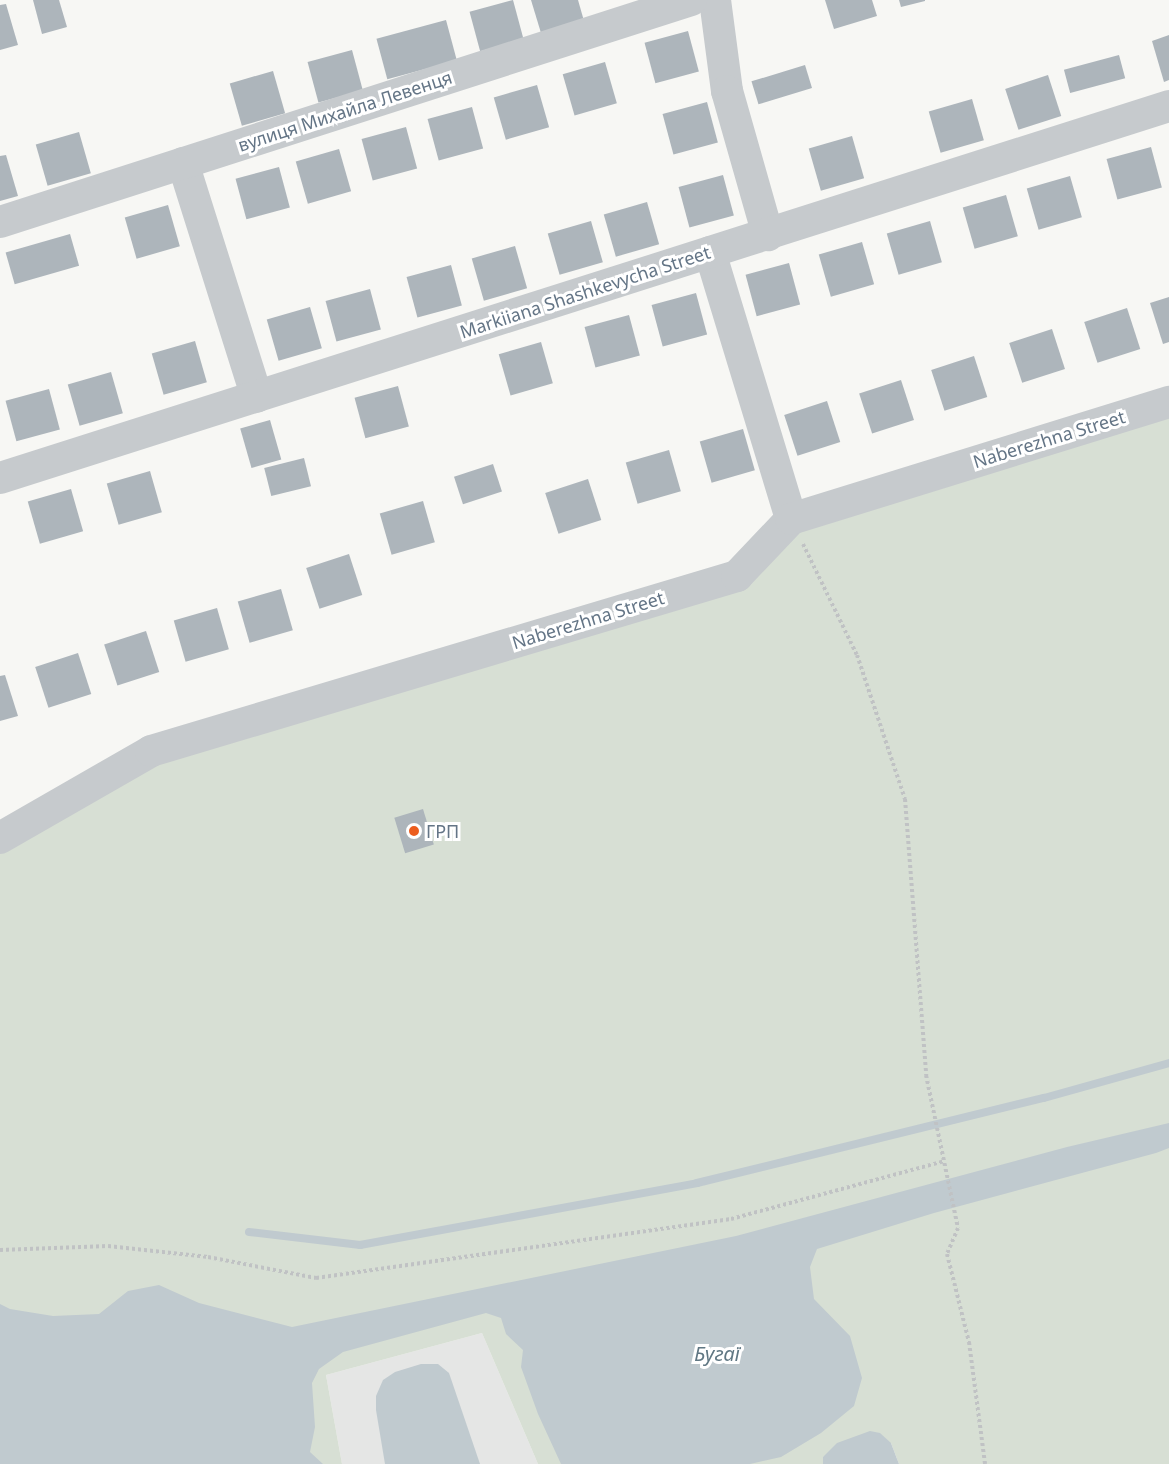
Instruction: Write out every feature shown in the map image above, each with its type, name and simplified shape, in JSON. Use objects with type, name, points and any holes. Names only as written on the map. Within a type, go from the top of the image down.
[{"type":"street","name":"вулиця Михайла Левенця","points":[[0,222],[691,0]]},
{"type":"street","points":[[715,0],[727,91],[768,235]]},
{"type":"street","name":"Markiiana Shashkevycha Street","points":[[0,478],[1169,106]]},
{"type":"street","points":[[183,163],[257,397]]},
{"type":"street","points":[[710,252],[791,519]]},
{"type":"street","name":"Naberezhna Street","points":[[0,838],[151,751],[737,576],[791,519],[1169,402]]},
{"type":"path","points":[[791,519],[857,656],[905,799],[926,1075],[958,1228],[947,1254],[969,1342],[985,1464]]},
{"type":"path","points":[[0,1250],[108,1246],[208,1257],[316,1278],[731,1219],[944,1161]]},
{"type":"shaded area","points":[[1169,415],[1169,1464],[899,1464],[891,1443],[823,1457],[823,1464],[538,1464],[482,1333],[326,1375],[342,1464],[0,1464],[0,847],[156,756],[743,590],[797,530]]},
{"type":"shaded area","points":[[482,1333],[538,1464],[342,1464],[326,1375]]},
{"type":"water","name":"Бугаї","points":[[1169,1123],[1169,1148],[1156,1153],[934,1213],[817,1249],[810,1267],[814,1299],[850,1336],[862,1378],[854,1406],[821,1433],[781,1457],[750,1464],[561,1464],[538,1414],[521,1367],[523,1350],[506,1334],[501,1318],[486,1313],[343,1352],[319,1369],[312,1383],[315,1427],[310,1452],[323,1464],[0,1464],[0,1304],[10,1309],[53,1316],[99,1314],[128,1291],[159,1285],[199,1303],[292,1327],[736,1236],[1067,1147]]},
{"type":"water","points":[[421,1364],[438,1364],[449,1373],[480,1464],[385,1464],[376,1410],[376,1396],[383,1380],[395,1372]]},
{"type":"water","points":[[870,1431],[880,1433],[891,1443],[899,1464],[823,1464],[823,1457],[837,1443]]},
{"type":"building","points":[[33,0],[59,0],[67,27],[42,34]]},
{"type":"building","points":[[513,0],[524,40],[480,51],[470,12]]},
{"type":"building","points":[[531,0],[578,0],[584,21],[541,33]]},
{"type":"building","points":[[825,0],[872,0],[877,16],[834,29]]},
{"type":"building","points":[[899,0],[925,0],[925,1],[901,7]]},
{"type":"building","points":[[6,4],[18,45],[0,50],[0,5]]},
{"type":"building","points":[[446,20],[457,61],[387,79],[376,39]]},
{"type":"building","points":[[688,31],[699,72],[655,83],[645,43]]},
{"type":"building","points":[[1169,35],[1169,80],[1164,82],[1152,41]]},
{"type":"building","points":[[352,50],[363,91],[318,102],[308,62]]},
{"type":"building","points":[[1119,55],[1125,78],[1070,93],[1064,70]]},
{"type":"building","points":[[605,62],[617,103],[575,115],[563,74]]},
{"type":"building","points":[[805,65],[812,88],[758,104],[751,81]]},
{"type":"building","points":[[273,71],[285,113],[242,126],[230,83]]},
{"type":"building","points":[[1048,75],[1061,116],[1018,130],[1005,89]]},
{"type":"building","points":[[537,85],[549,127],[506,140],[494,97]]},
{"type":"building","points":[[972,99],[984,140],[941,153],[929,111]]},
{"type":"building","points":[[707,102],[718,143],[673,154],[663,114]]},
{"type":"building","points":[[472,107],[483,149],[439,160],[428,119]]},
{"type":"building","points":[[406,127],[417,169],[373,180],[362,139]]},
{"type":"building","points":[[79,132],[91,173],[48,186],[36,144]]},
{"type":"building","points":[[852,136],[864,178],[821,191],[809,148]]},
{"type":"building","points":[[1151,147],[1162,188],[1117,199],[1107,159]]},
{"type":"building","points":[[339,149],[351,191],[308,204],[296,161]]},
{"type":"building","points":[[6,155],[18,196],[0,201],[0,156]]},
{"type":"building","points":[[279,167],[290,208],[246,219],[236,179]]},
{"type":"building","points":[[723,175],[734,216],[689,227],[679,187]]},
{"type":"building","points":[[1070,176],[1082,217],[1039,230],[1027,188]]},
{"type":"building","points":[[1006,195],[1018,236],[975,249],[963,207]]},
{"type":"building","points":[[647,202],[659,244],[616,257],[604,214]]},
{"type":"building","points":[[168,205],[180,246],[137,259],[125,217]]},
{"type":"building","points":[[591,221],[603,262],[560,275],[548,233]]},
{"type":"building","points":[[930,221],[942,262],[899,275],[887,233]]},
{"type":"building","points":[[70,234],[79,266],[15,284],[6,252]]},
{"type":"building","points":[[862,242],[874,284],[831,297],[819,254]]},
{"type":"building","points":[[515,246],[527,288],[484,301],[472,258]]},
{"type":"building","points":[[789,263],[800,305],[757,316],[746,275]]},
{"type":"building","points":[[451,265],[462,306],[417,317],[407,277]]},
{"type":"building","points":[[370,289],[381,330],[336,341],[326,301]]},
{"type":"building","points":[[696,293],[707,335],[663,346],[652,305]]},
{"type":"building","points":[[1169,297],[1169,342],[1163,344],[1150,303]]},
{"type":"building","points":[[310,307],[322,348],[279,361],[267,319]]},
{"type":"building","points":[[1127,308],[1140,349],[1097,363],[1084,322]]},
{"type":"building","points":[[629,315],[640,356],[595,367],[585,327]]},
{"type":"building","points":[[1052,329],[1065,369],[1022,383],[1009,343]]},
{"type":"building","points":[[195,341],[207,382],[164,395],[152,353]]},
{"type":"building","points":[[541,342],[553,383],[511,395],[499,354]]},
{"type":"building","points":[[974,356],[987,397],[944,411],[931,370]]},
{"type":"building","points":[[111,372],[123,413],[80,426],[68,384]]},
{"type":"building","points":[[901,380],[914,420],[872,434],[859,394]]},
{"type":"building","points":[[398,386],[409,427],[365,438],[355,398]]},
{"type":"building","points":[[49,389],[60,430],[16,441],[6,401]]},
{"type":"building","points":[[827,401],[840,442],[797,456],[784,415]]},
{"type":"building","points":[[270,420],[281,459],[252,468],[240,429]]},
{"type":"building","points":[[743,429],[755,470],[712,483],[700,441]]},
{"type":"building","points":[[669,450],[681,491],[638,504],[626,462]]},
{"type":"building","points":[[304,458],[311,486],[271,496],[264,468]]},
{"type":"building","points":[[493,464],[502,492],[463,504],[454,477]]},
{"type":"building","points":[[150,471],[162,512],[119,525],[107,483]]},
{"type":"building","points":[[588,479],[601,520],[558,534],[545,493]]},
{"type":"building","points":[[71,489],[83,531],[40,544],[28,501]]},
{"type":"building","points":[[423,501],[435,542],[392,555],[380,513]]},
{"type":"building","points":[[349,554],[362,595],[319,609],[306,568]]},
{"type":"building","points":[[281,589],[293,630],[250,643],[238,601]]},
{"type":"building","points":[[217,608],[229,649],[186,662],[174,620]]},
{"type":"building","points":[[146,631],[159,672],[117,685],[104,645]]},
{"type":"building","points":[[78,653],[91,694],[48,708],[35,667]]},
{"type":"building","points":[[5,675],[18,716],[0,721],[0,676]]},
{"type":"building","name":"ГРП","points":[[423,809],[434,844],[405,853],[394,818]]},
{"type":"waterway","points":[[249,1232],[360,1245],[697,1183],[1044,1098],[1169,1063]]},
{"type":"place","name":"ГРП","points":[[414,831]]}]
